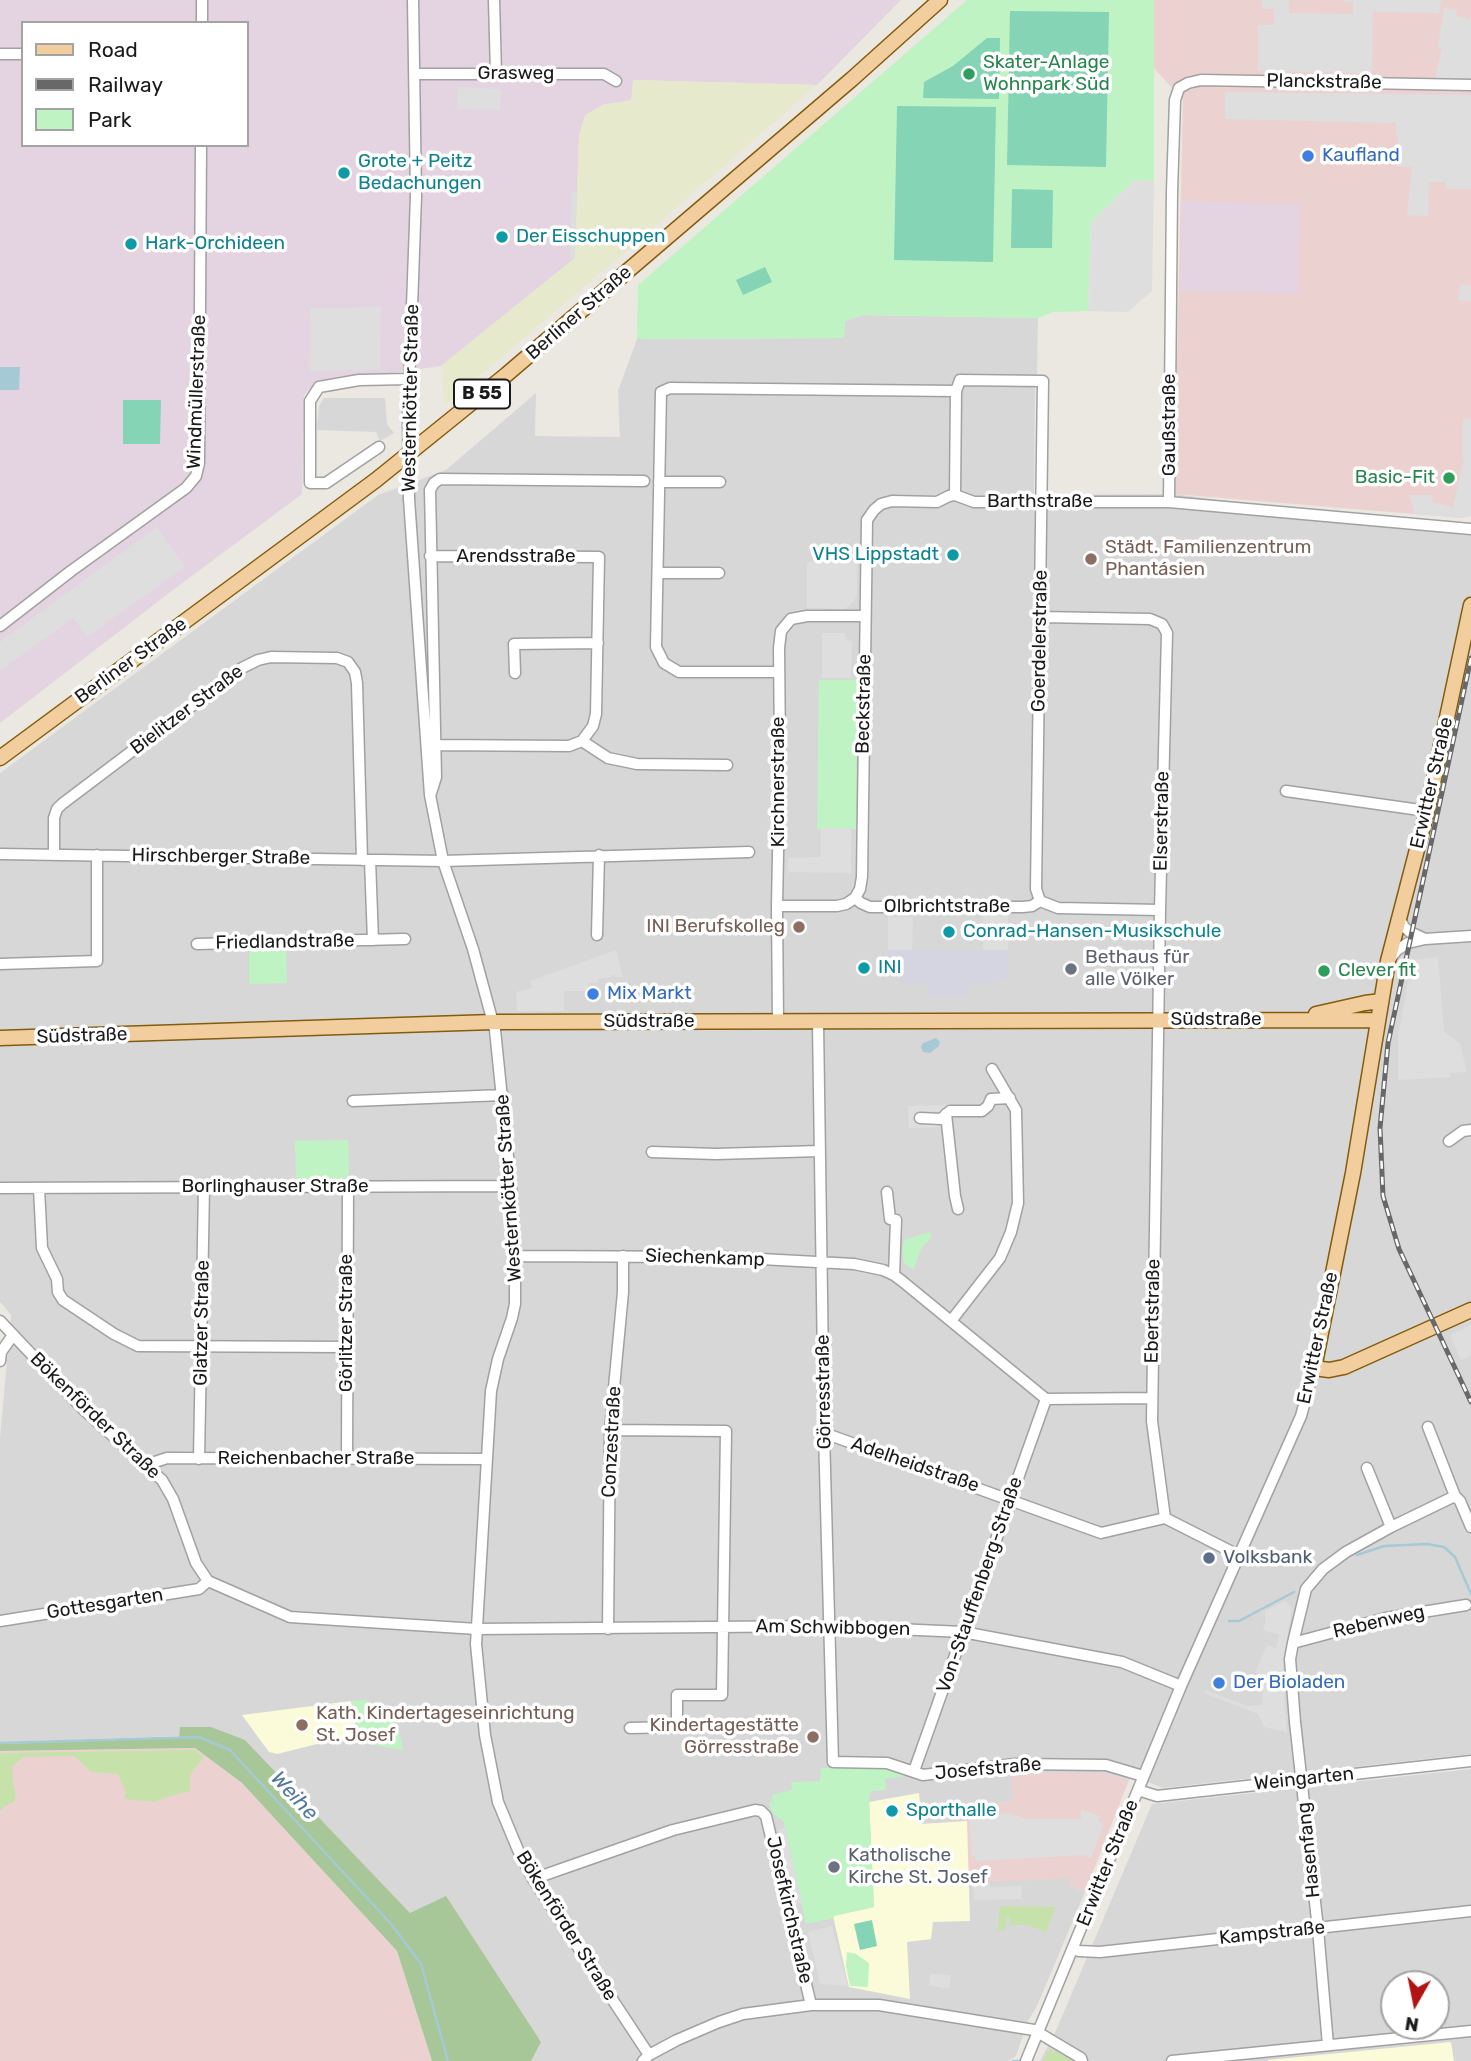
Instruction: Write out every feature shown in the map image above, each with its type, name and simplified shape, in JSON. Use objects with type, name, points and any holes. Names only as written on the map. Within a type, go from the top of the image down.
[{"type":"main road","name":"Berliner Straße","points":[[0,758],[376,480],[506,375],[852,79],[940,0]]},
{"type":"main road","name":"Erwitter Straße","points":[[1314,1368],[1353,1173],[1388,961],[1427,811],[1471,605]]},
{"type":"main road","name":"Südstraße","points":[[1298,1019],[1381,1001]]},
{"type":"main road","name":"Südstraße","points":[[0,1038],[493,1022],[1378,1020]]},
{"type":"main road","points":[[1314,1368],[1329,1370],[1343,1367],[1471,1310]]},
{"type":"street","points":[[202,0],[202,21]]},
{"type":"street","name":"Westernkötter Straße","points":[[413,0],[416,196],[408,416],[409,499],[430,795],[443,861],[493,1022],[503,1095],[516,1256],[515,1304],[491,1391],[477,1629]]},
{"type":"street","points":[[494,0],[496,74]]},
{"type":"street","points":[[0,54],[21,54]]},
{"type":"street","name":"Grasweg","points":[[415,74],[604,74],[616,81]]},
{"type":"street","name":"Planckstraße","points":[[1179,88],[1201,80],[1471,85]]},
{"type":"street","name":"Gaußstraße","points":[[1179,88],[1175,100],[1172,204],[1170,502],[1471,529]]},
{"type":"street","name":"Windmüllerstraße","points":[[0,626],[187,488],[196,477],[199,463],[201,147]]},
{"type":"street","points":[[379,447],[326,483],[310,483],[310,401],[319,387],[359,380],[409,379]]},
{"type":"street","name":"Goerdelerstraße","points":[[957,391],[960,380],[1044,381],[1036,889],[1040,901]]},
{"type":"street","points":[[779,672],[679,672],[664,663],[656,647],[662,392],[670,388],[957,391],[955,495]]},
{"type":"street","name":"Westernkötter Straße","points":[[430,795],[436,777],[430,556],[430,490],[433,483],[440,479],[644,481]]},
{"type":"street","points":[[659,482],[720,482]]},
{"type":"street","name":"Barthstraße","points":[[874,510],[881,504],[892,501],[937,502],[955,495],[974,502],[1170,502]]},
{"type":"street","name":"Beckstraße","points":[[855,898],[862,877],[867,520],[874,510]]},
{"type":"street","name":"Arendsstraße","points":[[430,556],[599,557],[596,713],[593,726],[583,741]]},
{"type":"street","points":[[658,573],[719,573]]},
{"type":"street","name":"Kirchnerstraße","points":[[778,1022],[781,631],[791,619],[807,615],[865,616]]},
{"type":"street","name":"Elserstraße","points":[[1041,617],[1150,619],[1163,624],[1167,633],[1158,1020]]},
{"type":"street","points":[[515,673],[514,644],[598,643]]},
{"type":"street","name":"Bielitzer Straße","points":[[54,855],[54,818],[62,804],[242,668],[271,657],[337,658],[348,662],[355,672],[357,683],[366,860]]},
{"type":"street","points":[[436,745],[569,746],[583,741],[608,758],[637,764],[727,765]]},
{"type":"street","points":[[1286,792],[1427,811]]},
{"type":"street","name":"Hirschberger Straße","points":[[0,853],[443,861],[750,852]]},
{"type":"street","points":[[0,964],[97,961],[97,855]]},
{"type":"street","points":[[597,935],[599,855]]},
{"type":"street","name":"Friedlandstraße","points":[[366,860],[373,940]]},
{"type":"street","name":"Olbrichtstraße","points":[[777,906],[837,906],[855,898],[870,906],[1023,907],[1040,901],[1058,908],[1160,910]]},
{"type":"street","points":[[1399,917],[1410,933],[1425,939]]},
{"type":"street","points":[[1388,961],[1404,945],[1425,939],[1471,936]]},
{"type":"street","name":"Friedlandstraße","points":[[197,944],[405,939]]},
{"type":"street","name":"Ebertstraße","points":[[1158,1020],[1152,1421],[1165,1518]]},
{"type":"street","name":"Görresstraße","points":[[818,1022],[824,1433],[833,1762]]},
{"type":"street","points":[[951,1321],[1000,1258],[1012,1232],[1018,1203],[1016,1110],[992,1069]]},
{"type":"street","points":[[353,1101],[503,1095]]},
{"type":"street","points":[[920,1118],[942,1119],[950,1111],[982,1111],[991,1099],[1010,1098]]},
{"type":"street","points":[[946,1114],[958,1209]]},
{"type":"street","points":[[1449,1141],[1463,1131],[1471,1130]]},
{"type":"street","points":[[652,1152],[820,1152]]},
{"type":"street","name":"Borlinghauser Straße","points":[[0,1188],[511,1185]]},
{"type":"street","name":"Glatzer Straße","points":[[199,1459],[204,1187]]},
{"type":"street","name":"Görlitzer Straße","points":[[347,1459],[348,1187]]},
{"type":"street","points":[[39,1188],[42,1248],[57,1279],[58,1292],[64,1300],[114,1334],[138,1346],[347,1347]]},
{"type":"street","points":[[887,1192],[890,1219],[896,1220],[894,1275]]},
{"type":"street","name":"Siechenkamp","points":[[516,1256],[723,1257],[854,1264],[894,1275],[1046,1399]]},
{"type":"street","name":"Conzestraße","points":[[608,1629],[610,1430],[623,1292],[623,1256]]},
{"type":"street","name":"Bökenförder Straße","points":[[0,1321],[85,1411],[162,1480],[173,1499],[196,1563],[208,1581]]},
{"type":"street","points":[[0,1361],[1,1352],[13,1335]]},
{"type":"street","name":"Erwitter Straße","points":[[1027,2061],[1181,1686],[1301,1416],[1314,1368]]},
{"type":"street","points":[[1046,1399],[1152,1398]]},
{"type":"street","name":"Von-Stauffenberg-Straße","points":[[914,1771],[1046,1399]]},
{"type":"street","points":[[1428,1427],[1455,1496],[1460,1501],[1471,1527]]},
{"type":"street","points":[[610,1430],[726,1431],[722,1695],[677,1695],[677,1727],[630,1728]]},
{"type":"street","name":"Adelheidstraße","points":[[824,1433],[1101,1533],[1165,1518]]},
{"type":"street","name":"Reichenbacher Straße","points":[[146,1465],[167,1458],[487,1459]]},
{"type":"street","points":[[1367,1468],[1391,1527]]},
{"type":"street","name":"Hasenfang","points":[[1328,2045],[1290,1659],[1293,1643],[1306,1589],[1322,1569],[1391,1527],[1455,1496]]},
{"type":"street","points":[[1165,1518],[1240,1556]]},
{"type":"street","points":[[208,1581],[290,1617],[477,1629]]},
{"type":"street","name":"Gottesgarten","points":[[0,1621],[199,1589],[208,1581]]},
{"type":"street","name":"Rebenweg","points":[[1293,1643],[1386,1618],[1466,1605]]},
{"type":"street","name":"Am Schwibbogen","points":[[477,1629],[830,1626],[962,1632],[1122,1662],[1181,1686]]},
{"type":"street","name":"Bökenförder Straße","points":[[477,1629],[478,1673],[493,1782],[506,1826],[533,1879],[646,2058],[709,2026],[743,2014],[811,2005],[879,2005],[1038,2031]]},
{"type":"street","name":"Weingarten","points":[[1138,1790],[1157,1796],[1471,1761]]},
{"type":"street","name":"Josefstraße","points":[[833,1762],[887,1763],[923,1775],[1015,1764],[1106,1765],[1143,1776]]},
{"type":"street","name":"Josefkirchstraße","points":[[533,1879],[673,1829],[755,1810],[761,1811],[766,1816],[811,2005]]},
{"type":"street","name":"Kampstraße","points":[[1073,1949],[1100,1952],[1471,1912]]},
{"type":"street","points":[[1038,2031],[1082,2061]]},
{"type":"street","points":[[1172,2061],[1471,2031]]},
{"type":"shaded area","points":[[0,0],[901,0],[817,85],[633,80],[632,100],[602,105],[579,135],[575,258],[441,366],[317,381],[304,395],[302,494],[0,723]]},
{"type":"shaded area","points":[[1154,0],[1471,0],[1471,515],[1462,518],[1174,494],[1183,100],[1153,67]]},
{"type":"shaded area","points":[[1262,0],[1289,0],[1289,13],[1353,14],[1353,2],[1345,0],[1441,0],[1439,13],[1373,12],[1372,73],[1258,71],[1258,25],[1274,25],[1274,9],[1262,9]]},
{"type":"shaded area","points":[[1444,8],[1457,10],[1456,16],[1470,19],[1471,14],[1471,78],[1435,78],[1442,48],[1438,47]]},
{"type":"shaded area","points":[[633,80],[817,85],[445,405],[441,366],[575,258],[579,135],[585,115],[602,105],[631,100]]},
{"type":"shaded area","points":[[458,87],[501,89],[500,110],[457,109]]},
{"type":"shaded area","points":[[1225,92],[1471,95],[1471,189],[1446,189],[1446,182],[1429,182],[1428,216],[1407,215],[1412,167],[1398,167],[1396,123],[1225,119]]},
{"type":"shaded area","points":[[1135,180],[1154,181],[1152,291],[1128,312],[1088,311],[1091,222]]},
{"type":"shaded area","points":[[571,192],[577,193],[575,258],[570,258]]},
{"type":"shaded area","points":[[1182,201],[1300,204],[1298,294],[1180,291]]},
{"type":"shaded area","points":[[1460,284],[1471,286],[1471,302],[1458,300]]},
{"type":"shaded area","points":[[381,307],[380,370],[309,371],[310,308]]},
{"type":"shaded area","points":[[863,315],[1038,318],[1034,495],[1174,494],[1471,534],[1471,1754],[1163,1788],[1131,1775],[1129,1780],[1105,1773],[1012,1802],[965,1805],[967,1821],[1071,1878],[1069,1885],[1085,1892],[1037,2006],[1028,2021],[1016,2056],[1008,2061],[531,2061],[541,2041],[410,1913],[245,1740],[180,1728],[180,1736],[0,1742],[0,1438],[11,1315],[0,1302],[0,773],[378,495],[446,470],[536,393],[535,436],[620,437],[618,391],[637,339],[843,338],[845,321]]},
{"type":"shaded area","points":[[324,398],[385,398],[387,424],[394,433],[380,441],[376,432],[317,430],[319,406]]},
{"type":"shaded area","points":[[1471,418],[1471,516],[1462,518],[1415,514],[1409,495],[1433,495],[1432,502],[1453,507],[1464,459],[1463,419]]},
{"type":"shaded area","points":[[157,527],[185,567],[87,637],[73,618],[0,671],[0,642]]},
{"type":"shaded area","points":[[807,562],[857,562],[857,596],[851,605],[844,609],[807,608]]},
{"type":"shaded area","points":[[822,633],[845,633],[846,640],[852,641],[851,678],[822,678]]},
{"type":"shaded area","points":[[821,828],[851,828],[851,873],[788,872],[788,858],[821,857]]},
{"type":"shaded area","points":[[983,915],[1008,915],[1008,950],[983,950]]},
{"type":"shaded area","points":[[888,917],[913,917],[912,950],[888,950]]},
{"type":"shaded area","points":[[616,950],[623,977],[612,975],[598,979],[598,983],[588,983],[588,991],[564,991],[564,1011],[517,1011],[516,992],[532,988],[530,981]]},
{"type":"shaded area","points":[[888,950],[1008,950],[1008,979],[996,979],[995,984],[968,983],[967,996],[929,996],[929,983],[899,983],[899,966],[887,965]]},
{"type":"shaded area","points":[[1438,957],[1444,1031],[1460,1044],[1467,1072],[1450,1073],[1450,1077],[1398,1080],[1398,1036],[1412,960]]},
{"type":"shaded area","points":[[950,1105],[950,1127],[909,1128],[908,1106]]},
{"type":"shaded area","points":[[1471,1325],[1471,1355],[1461,1360],[1450,1335]]},
{"type":"shaded area","points":[[1285,1601],[1292,1608],[1282,1671],[1287,1732],[1264,1727],[1258,1714],[1204,1693],[1206,1690],[1247,1706],[1262,1705],[1264,1677],[1256,1673],[1256,1670],[1267,1645],[1276,1648],[1279,1635],[1263,1630],[1265,1611]]},
{"type":"shaded area","name":"Kath. Kindertageseinrichtung St. Josef","points":[[351,1701],[357,1734],[277,1754],[269,1752],[242,1715]]},
{"type":"shaded area","points":[[180,1727],[211,1727],[245,1740],[410,1913],[446,1896],[541,2042],[531,2061],[432,2061],[397,1951],[242,1783],[195,1748],[0,1751],[0,1744],[179,1738]]},
{"type":"shaded area","points":[[195,1748],[242,1783],[397,1951],[432,2061],[0,2061],[0,1751]]},
{"type":"shaded area","points":[[1471,1769],[1471,2061],[1040,2061],[1055,2033],[1152,1804]]},
{"type":"shaded area","points":[[1012,1772],[1105,1773],[1129,1780],[1085,1892],[1069,1885],[1071,1878],[969,1883],[965,1805],[1012,1802]]},
{"type":"shaded area","points":[[919,1793],[922,1824],[967,1821],[970,1921],[933,1922],[931,1939],[907,1942],[910,1999],[849,1987],[833,1916],[874,1907],[869,1802]]},
{"type":"shaded area","points":[[1081,1810],[1100,1816],[1098,1821],[1104,1824],[1091,1858],[1083,1855],[977,1861],[972,1854],[969,1817],[1010,1813],[1025,1819],[1081,1819]]},
{"type":"shaded area","points":[[785,1828],[802,1903],[794,1905],[778,1830]]},
{"type":"shaded area","points":[[973,1883],[989,1883],[990,1887],[1021,1886],[1022,1899],[974,1900]]},
{"type":"shaded area","points":[[832,1926],[848,1986],[820,1984],[808,1932]]},
{"type":"shaded area","points":[[930,1974],[951,1975],[949,1989],[929,1985]]},
{"type":"shaded area","points":[[1451,2042],[1454,2061],[1268,2061],[1268,2060]]},
{"type":"green space","points":[[967,0],[1154,0],[1154,181],[1135,180],[1091,222],[1088,311],[1053,312],[1038,318],[863,315],[845,321],[844,338],[637,339],[638,285]]},
{"type":"green space","points":[[1010,11],[1109,12],[1106,167],[1007,165]]},
{"type":"green space","name":"Skater-Anlage Wohnpark Süd","points":[[987,38],[1000,38],[999,99],[923,98],[924,82],[953,66]]},
{"type":"green space","points":[[897,106],[996,107],[993,262],[894,260]]},
{"type":"green space","points":[[1012,189],[1053,190],[1052,248],[1011,248]]},
{"type":"green space","points":[[765,267],[772,282],[743,295],[736,280]]},
{"type":"green space","points":[[123,400],[161,400],[160,444],[123,444]]},
{"type":"green space","points":[[819,680],[857,680],[856,829],[817,829]]},
{"type":"green space","points":[[286,947],[287,983],[249,984],[249,948]]},
{"type":"green space","points":[[348,1140],[349,1178],[296,1179],[295,1141]]},
{"type":"green space","points":[[929,1232],[932,1237],[919,1253],[914,1269],[904,1264],[904,1240]]},
{"type":"green space","points":[[367,1700],[379,1712],[396,1717],[403,1750],[359,1740],[352,1701]]},
{"type":"green space","points":[[194,1750],[204,1757],[190,1775],[190,1791],[155,1802],[124,1799],[126,1792],[118,1774],[91,1772],[74,1756],[23,1757],[12,1767],[16,1795],[14,1802],[0,1811],[0,1753]]},
{"type":"green space","points":[[821,1768],[891,1768],[907,1773],[906,1776],[885,1779],[886,1790],[872,1791],[869,1795],[874,1907],[806,1924],[784,1822],[772,1813],[769,1803],[773,1800],[772,1795],[792,1790],[791,1782],[820,1781]]},
{"type":"green space","points":[[1000,1906],[1056,1907],[1046,1932],[1028,1925],[1010,1925],[1010,1918],[1006,1917],[1005,1931],[998,1930]]},
{"type":"green space","points":[[872,1920],[877,1946],[860,1950],[854,1924]]},
{"type":"green space","points":[[847,1952],[856,1954],[869,1963],[868,1987],[850,1986],[846,1966]]},
{"type":"green space","points":[[1057,2047],[1076,2061],[1043,2061],[1050,2049],[1054,2052]]},
{"type":"water","points":[[0,367],[20,367],[19,390],[0,390]]},
{"type":"water","points":[[936,1038],[940,1042],[939,1046],[930,1053],[923,1052],[923,1043]]},
{"type":"waterway","points":[[1357,1555],[1384,1546],[1427,1544],[1444,1547],[1455,1557],[1471,1594]]},
{"type":"waterway","points":[[1229,1621],[1239,1621],[1294,1592]]},
{"type":"waterway","name":"Weihe","points":[[0,1743],[199,1737],[230,1750],[392,1925],[421,1964],[448,2061]]},
{"type":"waterway","points":[[1013,2061],[1022,2061]]},
{"type":"railway","points":[[1471,658],[1388,1043],[1380,1128],[1383,1196],[1399,1249],[1471,1402]]},
{"type":"place","name":"Skater-Anlage Wohnpark Süd","points":[[969,74]]},
{"type":"place","name":"Kaufland","points":[[1308,156]]},
{"type":"place","name":"Grote + Peitz Bedachungen","points":[[344,173]]},
{"type":"place","name":"Der Eisschuppen","points":[[502,237]]},
{"type":"place","name":"Hark-Orchideen","points":[[131,244]]},
{"type":"place","name":"Basic-Fit","points":[[1449,478]]},
{"type":"place","name":"VHS Lippstadt","points":[[953,555]]},
{"type":"place","name":"Städt. Familienzentrum Phantásien","points":[[1091,559]]},
{"type":"place","name":"INI Berufskolleg","points":[[799,927]]},
{"type":"place","name":"Conrad-Hansen-Musikschule","points":[[949,932]]},
{"type":"place","name":"INI","points":[[864,968]]},
{"type":"place","name":"Bethaus für alle Völker","points":[[1071,969]]},
{"type":"place","name":"Clever fit","points":[[1324,971]]},
{"type":"place","name":"Mix Markt","points":[[593,994]]},
{"type":"place","name":"Volksbank","points":[[1209,1558]]},
{"type":"place","name":"Der Bioladen","points":[[1219,1683]]},
{"type":"place","name":"Kath. Kindertageseinrichtung St. Josef","points":[[302,1725]]},
{"type":"place","name":"Kindertagestätte Görresstraße","points":[[813,1737]]},
{"type":"place","name":"Sporthalle","points":[[892,1811]]},
{"type":"place","name":"Katholische Kirche St. Josef","points":[[834,1867]]}]
